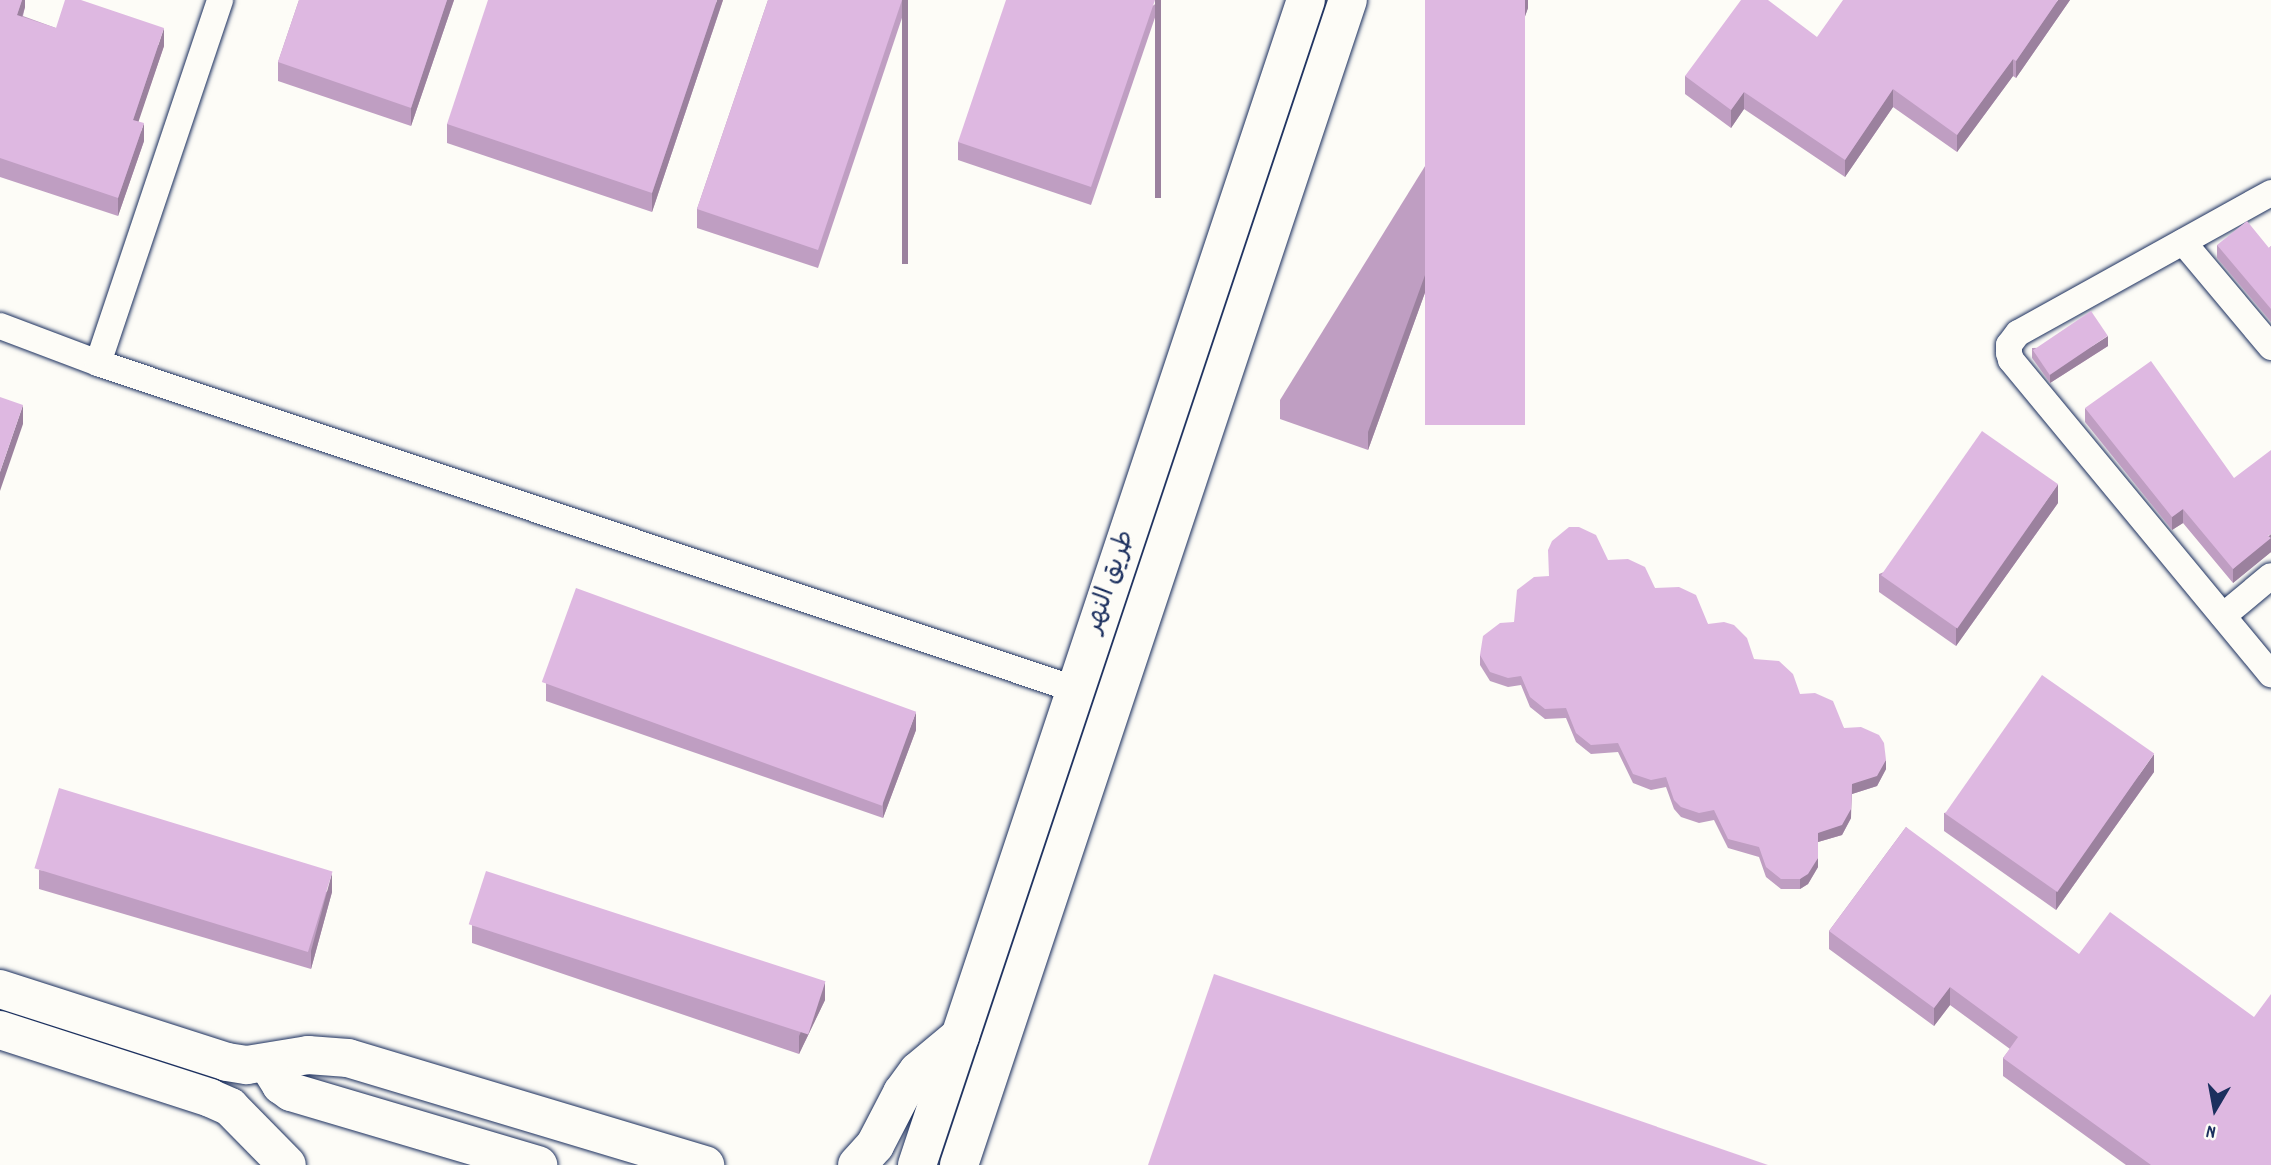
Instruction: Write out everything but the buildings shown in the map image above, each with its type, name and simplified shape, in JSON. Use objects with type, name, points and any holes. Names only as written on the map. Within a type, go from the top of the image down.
[{"type":"main road","name":"طريق النهر","points":[[917,1165],[1306,0]]},
{"type":"main road","name":"طريق النهر","points":[[959,1165],[1348,0]]},
{"type":"main road","points":[[0,989],[227,1062],[268,1064],[307,1055],[348,1058],[705,1165]]},
{"type":"main road","points":[[0,1030],[210,1098],[230,1107],[248,1121],[275,1156],[287,1165]]},
{"type":"main road","points":[[857,1165],[875,1145],[902,1093],[918,1071],[960,1036]]},
{"type":"main road","points":[[268,1064],[281,1085],[291,1092],[538,1165]]},
{"type":"main road","points":[[248,1121],[299,1118],[459,1165]]},
{"type":"street","points":[[98,363],[220,0]]},
{"type":"street","points":[[2271,193],[2018,333],[2013,338],[2009,353],[2011,360],[2271,674]]},
{"type":"street","points":[[2183,242],[2271,347]]},
{"type":"street","points":[[0,326],[98,363],[1074,689]]},
{"type":"street","points":[[2223,616],[2271,576]]}]
